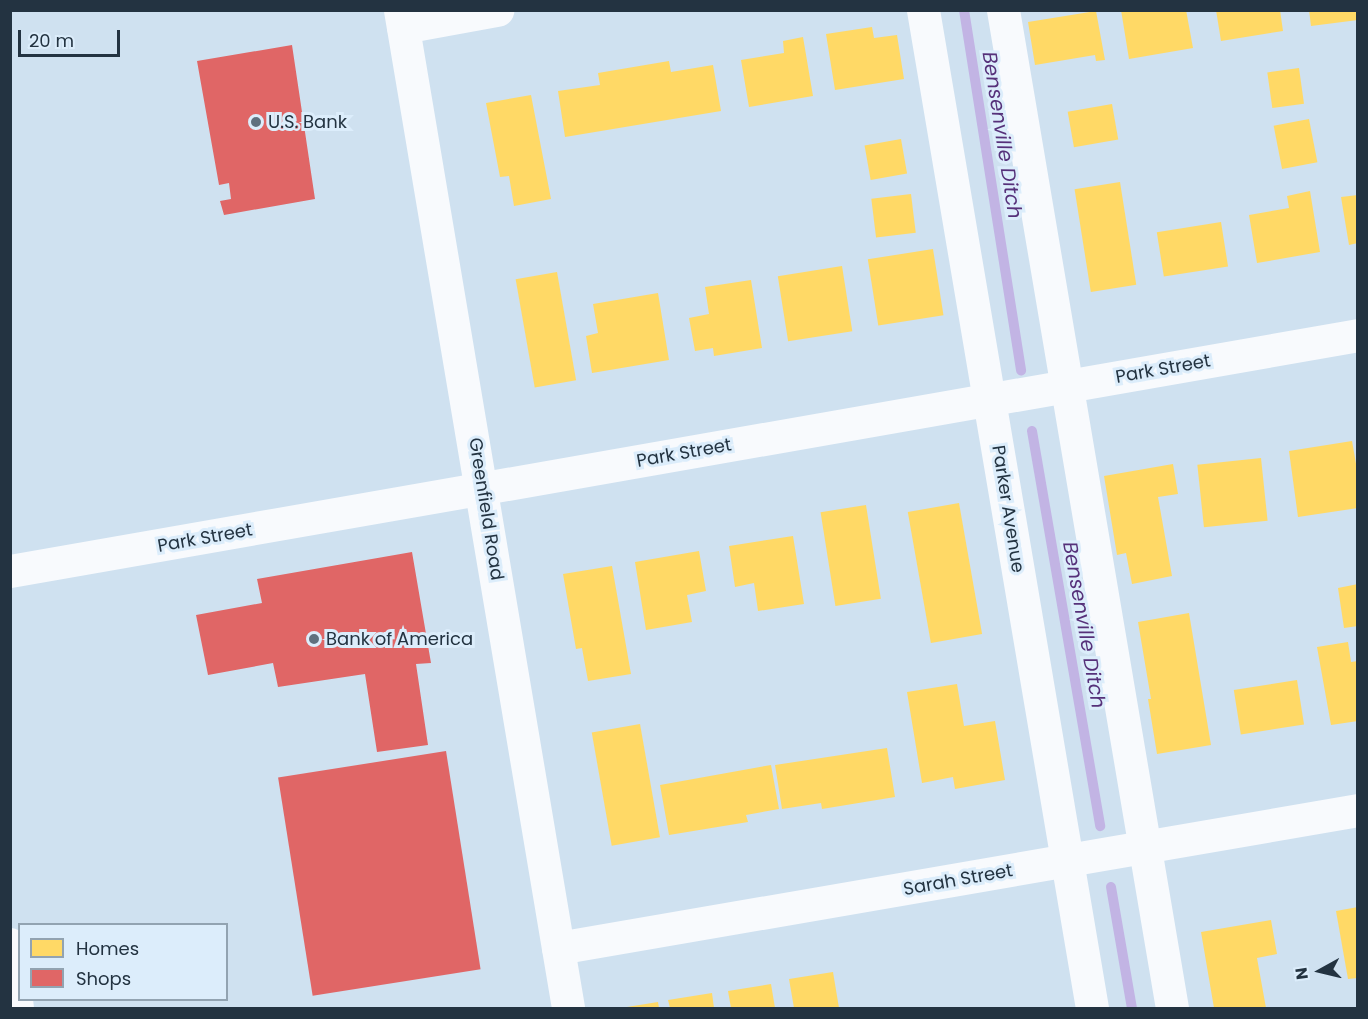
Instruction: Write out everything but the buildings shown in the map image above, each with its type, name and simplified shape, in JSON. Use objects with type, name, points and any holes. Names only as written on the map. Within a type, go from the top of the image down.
[{"type":"street","points":[[402,19],[497,10]]},
{"type":"street","name":"Parker Avenue","points":[[923,10],[1092,1008]]},
{"type":"street","points":[[1002,10],[1172,1008]]},
{"type":"street","name":"Greenfield Road","points":[[402,19],[483,489],[568,1008]]},
{"type":"street","name":"Park Street","points":[[10,572],[1358,335]]},
{"type":"street","name":"Sarah Street","points":[[558,948],[1358,810]]},
{"type":"street","points":[[10,944],[17,1008]]},
{"type":"waterway","name":"Bensenville Ditch","points":[[964,10],[1021,371]]},
{"type":"waterway","name":"Bensenville Ditch","points":[[1032,431],[1100,826]]},
{"type":"waterway","name":"Bensenville Ditch","points":[[1111,887],[1132,1008]]},
{"type":"place","name":"U.S. Bank","points":[[256,122]]},
{"type":"place","name":"Bank of America","points":[[314,639]]}]
